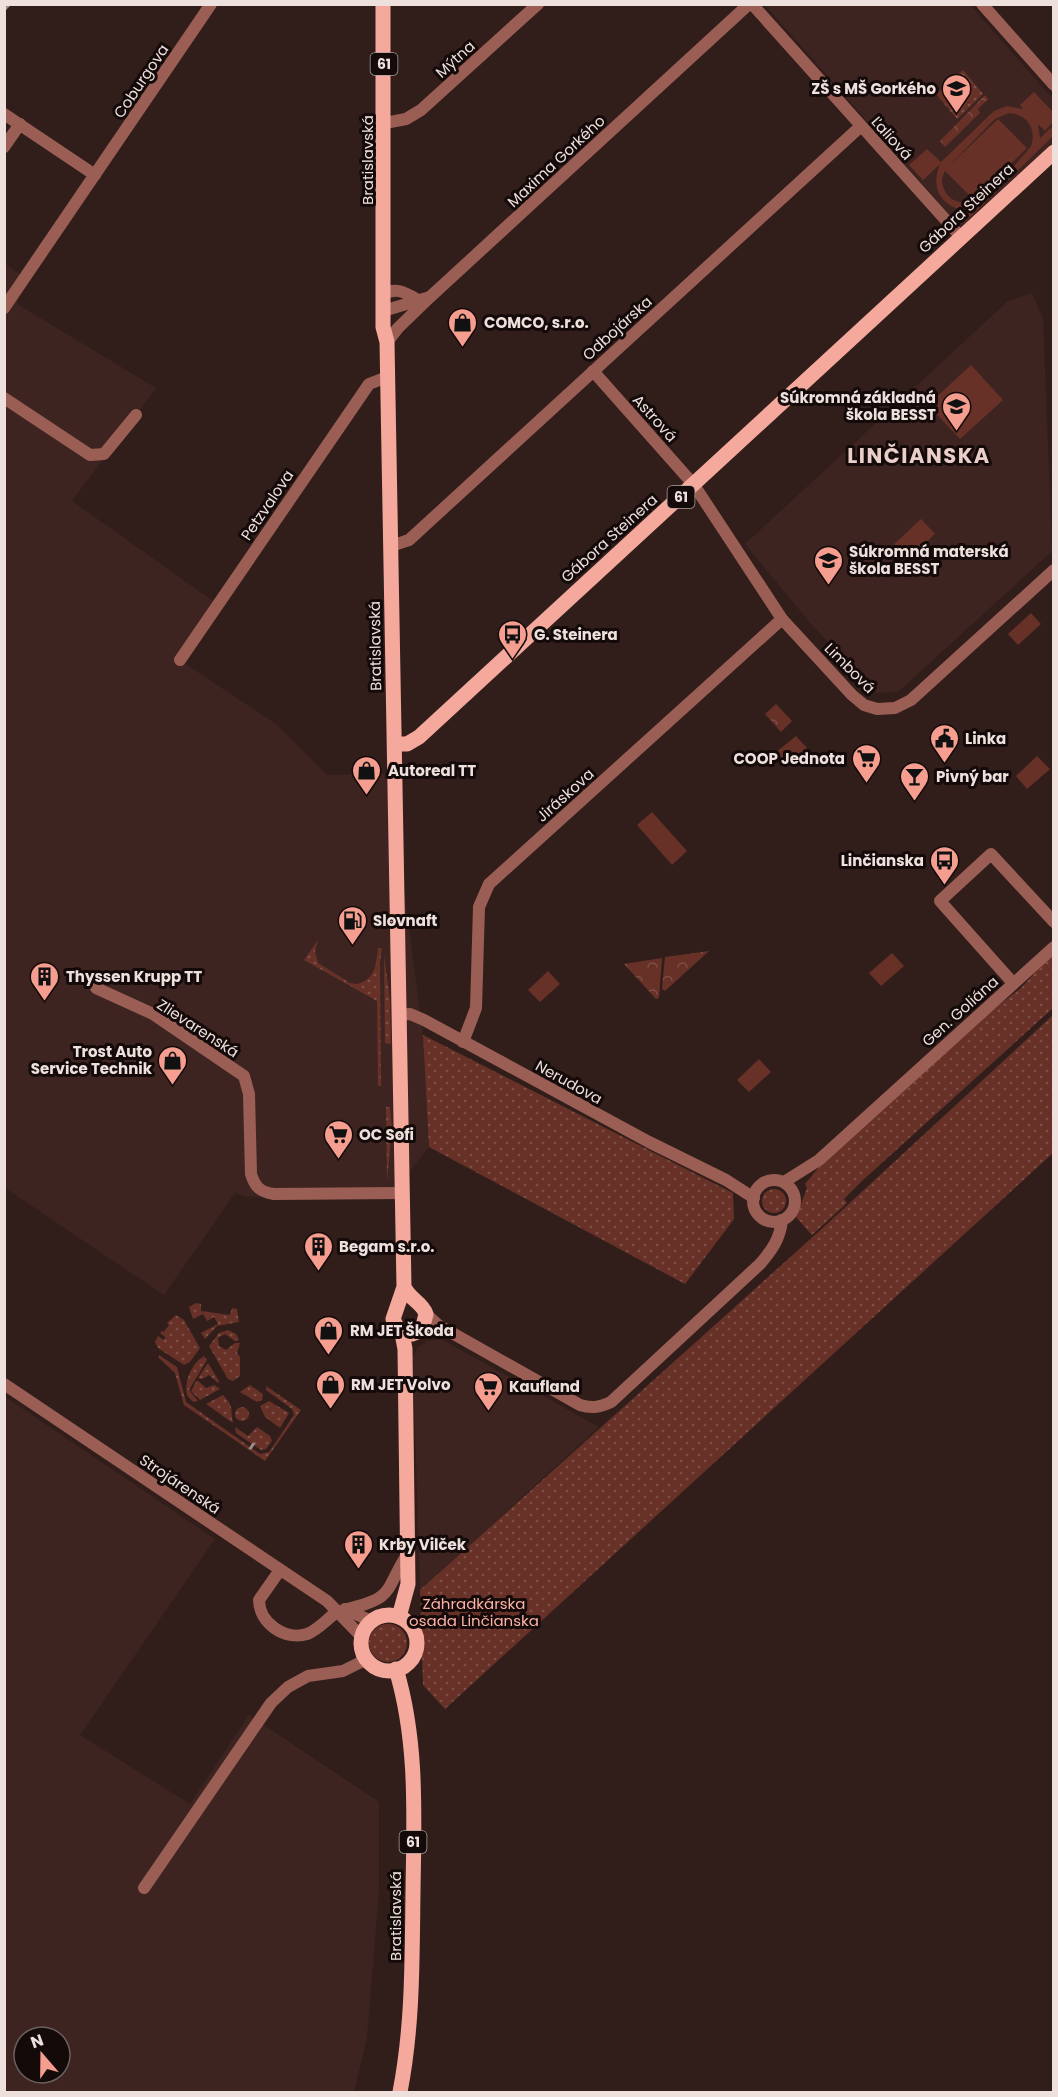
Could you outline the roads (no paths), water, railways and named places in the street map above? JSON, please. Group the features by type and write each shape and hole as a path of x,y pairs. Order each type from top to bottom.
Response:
{"main road":[{"name":"Bratislavská","path":"382,4 385,123 383,307 387,342 401,1193 406,1303 393,1319 425,1327 421,1305 406,1303"},
{"name":"Gábora Steinera","path":"395,744 407,744 419,737 1053,152"},
{"path":"399,1617 408,1584 405,1351 425,1327"},
{"path":"386,1615 399,1617 414,1630 417,1643 410,1661 396,1669 381,1669 367,1659 362,1648 362,1637 371,1621 386,1615"},
{"name":"Bratislavská","path":"396,1669 406,1704 413,1771 414,1984 400,2092"}],"street":[{"name":"Coburgova","path":"4,308 211,4"},
{"name":"Mýtna","path":"385,123 406,119 421,110 538,4"},
{"name":"Ľaliová","path":"750,4 961,237"},
{"name":"Maxima Gorkého","path":"387,342 424,299 750,4"},
{"path":"984,5 1053,86"},
{"path":"4,114 96,175"},
{"path":"4,147 20,124"},
{"name":"Odbojárska","path":"391,546 409,540 861,126"},
{"path":"406,321 394,323 383,307 392,290 424,299"},
{"name":"Astrová","path":"593,370 694,485"},
{"name":"Petzvalova","path":"180,660 369,384 387,377"},
{"path":"4,398 90,455 104,454 136,415"},
{"name":"Limbová","path":"694,485 782,619 860,702 877,710 895,708 911,700 1053,570"},
{"name":"Jiráskova","path":"463,1042 476,1008 479,907 489,884 782,619"},
{"path":"1013,983 940,901 991,854 1053,922"},
{"name":"Gen. Goliána","path":"819,1160 1053,947"},
{"name":"Zlievarenská","path":"96,988 153,1014 244,1076 249,1094 251,1174 254,1184 262,1192 274,1194 401,1193"},
{"name":"Nerudova","path":"398,1015 416,1016 726,1180 754,1198"},
{"path":"784,1182 819,1160"},
{"path":"776,1221 794,1207 794,1194 819,1160"},
{"name":"Nerudova","path":"726,1180 760,1185"},
{"path":"425,1327 580,1406 601,1407 611,1402 760,1264 774,1248 780,1235 776,1221 755,1210 754,1198 760,1185 772,1180 784,1182 794,1194"},
{"path":"405,1351 415,1339 428,1333 425,1327"},
{"name":"Strojárenská","path":"4,1384 337,1607"},
{"path":"280,1570 259,1600 261,1614 275,1628 294,1635 306,1634 337,1607 372,1602 389,1590 407,1555"},
{"path":"337,1607 371,1621"},
{"path":"337,1607 362,1637"},
{"path":"144,1888 271,1703 288,1687 308,1676 343,1671 367,1659"}],"railway":[{"path":"4,10 10,4"},
{"path":"250,1449 254,1443"}],"place":[{"name":"ZŠ s MŠ Gorkého","path":"957,114"},
{"name":"COMCO, s.r.o.","path":"463,348"},
{"name":"Súkromná základná škola BESST","path":"957,432"},
{"name":"Súkromná materská škola BESST","path":"828,586"},
{"name":"G. Steinera","path":"513,660"},
{"name":"Linka","path":"944,764"},
{"name":"COOP Jednota","path":"866,784"},
{"name":"Autoreal TT","path":"367,796"},
{"name":"Pivný bar","path":"915,802"},
{"name":"Linčianska","path":"945,886"},
{"name":"Slovnaft","path":"352,946"},
{"name":"Thyssen Krupp TT","path":"45,1002"},
{"name":"Trost Auto Service Technik","path":"173,1086"},
{"name":"OC Sofi","path":"338,1160"},
{"name":"Begam s.r.o.","path":"318,1272"},
{"name":"RM JET Škoda","path":"329,1356"},
{"name":"RM JET Volvo","path":"330,1410"},
{"name":"Kaufland","path":"488,1412"},
{"name":"Krby Vilček","path":"358,1570"}],"district":[{"name":"LINČIANSKA","path":"919,455"}],"park label":[{"name":"Záhradkárska osada Linčianska","path":"474,1612"}]}
